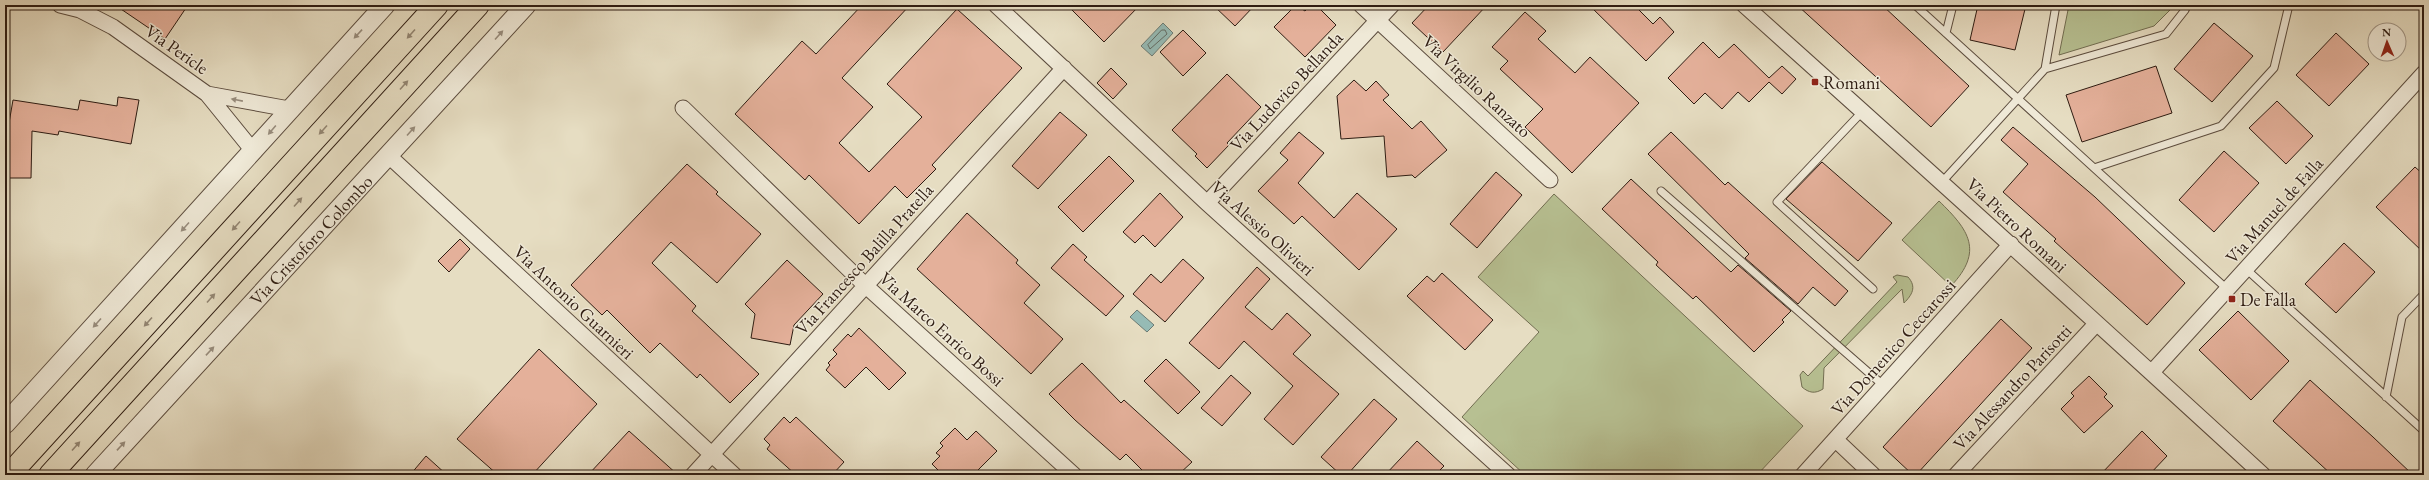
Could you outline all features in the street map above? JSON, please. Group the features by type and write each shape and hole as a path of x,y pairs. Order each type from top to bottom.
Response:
{"main road":[{"path":"9,475 437,5"},
{"name":"Via Cristoforo Colombo","path":"50,475 478,5"}],"street":[{"name":"Via Pericle","path":"60,5 80,10 113,27 207,94 254,152"},
{"path":"5,424 254,152 289,109 385,5"},
{"name":"Via Cristoforo Colombo","path":"95,475 526,5"},
{"name":"Via Alessio Olivieri","path":"996,5 1207,204 1508,475"},
{"name":"Via Virgilio Ranzato","path":"1361,5 1550,180"},
{"name":"Via Ludovico Bellanda","path":"1207,204 1392,5"},
{"name":"Via Pietro Romani","path":"1744,5 2011,244 2096,324 2152,372 2263,475"},
{"name":"Via Francesco Balilla Pratella","path":"693,475 710,454 866,286 1064,68"},
{"name":"Via Manuel de Falla","path":"2152,372 2424,74"},
{"name":"Via Pericle","path":"207,94 289,109"},
{"name":"Via Marco Enrico Bossi","path":"683,108 866,286 1074,475"},
{"name":"Via Antonio Guarnieri","path":"389,156 734,475"},
{"name":"Via Domenico Ceccarossi","path":"1803,475 2011,244"},
{"name":"Via Alessandro Parisotti","path":"1956,475 2096,324"},
{"path":"1836,440 1873,475"}],"lane":[{"path":"1915,5 2227,289"},
{"path":"1946,33 1953,5"},
{"path":"2045,69 2056,5"},
{"path":"1942,182 2045,69 2166,34 2185,10 2186,5"},
{"path":"2094,168 2221,126 2274,68 2289,5"},
{"path":"1863,111 1777,202 1873,289"},
{"path":"1661,191 1884,386"},
{"path":"2246,269 2424,431"},
{"path":"2386,397 2402,318 2424,294"}],"green space":[{"path":"2069,5 2175,5 2154,26 2059,55"},
{"path":"1554,194 1803,426 1757,475 1525,475 1462,417 1539,332 1478,277"},
{"path":"1939,201 1965,231 1969,241 1970,251 1967,262 1951,286 1902,240"},
{"path":"1897,275 1908,277 1911,281 1913,288 1907,300 1904,303 1902,289 1824,368 1823,389 1817,392 1812,392 1807,391 1802,387 1800,375 1803,371 1808,376 1897,282 1893,277"}],"water":[{"path":"1163,23 1173,33 1152,56 1141,46"},
{"path":"1137,310 1154,325 1147,332 1130,317"}],"building":[{"path":"115,5 188,5 165,39"},
{"path":"862,5 910,5 842,78 873,107 839,143 869,172 922,117 887,84 957,9 1022,68 932,165 936,169 907,198 895,186 859,224 809,175 805,180 735,114 802,41 816,54"},
{"path":"1067,5 1140,5 1104,42"},
{"path":"1213,5 1255,5 1235,26"},
{"path":"1296,5 1305,11 1311,5 1316,5 1336,25 1305,57 1274,27"},
{"path":"1429,5 1487,5 1443,52 1412,23"},
{"path":"1589,5 1634,5 1653,24 1660,17 1674,32 1646,61"},
{"path":"1797,5 1882,5 1969,86 1931,127"},
{"path":"1978,5 2026,5 2015,50 1970,40"},
{"path":"1525,12 1546,31 1538,39 1575,73 1590,57 1639,103 1572,173 1525,127 1543,109 1500,69 1508,61 1492,47"},
{"path":"2214,23 2253,56 2212,102 2174,69"},
{"path":"1183,30 1206,53 1183,76 1160,52"},
{"path":"2336,33 2369,64 2329,106 2296,75"},
{"path":"1703,42 1719,58 1734,44 1769,78 1782,66 1796,79 1782,94 1769,82 1749,102 1738,92 1722,109 1705,93 1694,104 1668,78"},
{"path":"2156,66 2172,113 2082,142 2066,95"},
{"path":"1111,68 1127,84 1113,99 1097,83"},
{"path":"1227,74 1261,107 1227,143 1229,145 1207,168 1195,156 1197,154 1172,130"},
{"path":"1354,80 1366,91 1376,81 1389,95 1383,100 1412,129 1421,121 1447,150 1415,178 1412,175 1387,177 1384,136 1341,139 1337,96"},
{"path":"118,97 139,100 131,144 59,131 58,135 32,131 31,178 5,178 5,146 13,100 78,110 80,100 117,106"},
{"path":"2277,101 2313,136 2286,164 2249,128"},
{"path":"1060,112 1087,135 1038,189 1012,166"},
{"path":"2013,127 2095,197 2185,283 2147,325 2054,241 2056,239 2003,192 2028,164 2001,140"},
{"path":"1299,132 1324,153 1298,183 1334,218 1357,193 1397,229 1359,270 1302,216 1294,224 1258,191 1288,160 1280,153"},
{"path":"1671,132 1725,185 1728,182 1848,291 1835,306 1813,287 1798,304 1745,258 1749,254 1648,154"},
{"path":"2224,151 2259,183 2214,232 2179,200"},
{"path":"1109,156 1134,181 1083,232 1058,207"},
{"path":"1822,162 1892,223 1858,261 1786,199"},
{"path":"687,164 718,192 716,194 761,234 717,283 671,242 652,263 696,306 692,311 759,374 730,403 700,374 697,378 660,343 650,353 607,310 602,315 571,285"},
{"path":"2415,167 2424,175 2424,253 2376,207"},
{"path":"1496,172 1522,195 1477,248 1450,224"},
{"path":"1631,179 1731,272 1738,265 1791,311 1782,320 1784,322 1754,352 1696,296 1693,299 1656,265 1658,262 1602,209"},
{"path":"1160,193 1183,217 1155,247 1143,235 1135,243 1123,232"},
{"path":"967,213 1018,260 1016,263 1040,285 1024,303 1063,339 1031,374 917,269"},
{"path":"460,239 470,249 449,272 438,261"},
{"path":"2344,243 2375,272 2336,313 2305,284"},
{"path":"1073,244 1087,257 1084,260 1124,296 1106,316 1051,268"},
{"path":"1183,259 1204,278 1165,322 1133,294 1151,274 1161,283"},
{"path":"787,260 823,294 794,325 790,345 751,338 755,314 745,304"},
{"path":"1257,267 1270,279 1245,307 1272,330 1287,313 1311,335 1293,354 1339,394 1293,445 1264,419 1293,386 1244,341 1219,369 1189,343"},
{"path":"1442,273 1493,320 1465,350 1407,296 1427,276 1434,282"},
{"path":"2238,311 2289,361 2251,400 2199,350"},
{"path":"2001,319 2032,348 1916,475 1913,475 1883,447"},
{"path":"859,328 906,373 889,390 866,367 845,388 826,370 830,365 828,363 837,354 833,350 848,334 851,337"},
{"path":"539,349 597,404 532,475 498,475 457,439"},
{"path":"1166,359 1200,392 1178,414 1144,381"},
{"path":"1082,363 1121,403 1124,400 1192,462 1178,475 1147,475 1126,454 1120,460 1075,420 1049,394"},
{"path":"1231,375 1251,393 1222,426 1201,408"},
{"path":"2089,376 2107,394 2104,397 2113,406 2084,433 2061,409 2074,396 2071,393"},
{"path":"2310,380 2413,475 2332,475 2273,421"},
{"path":"1374,399 1397,419 1347,475 1341,475 1321,457"},
{"path":"784,417 790,423 796,417 844,462 832,475 796,475 767,449 770,445 764,439"},
{"path":"955,428 967,440 976,431 997,451 973,475 943,475 932,464 940,456 936,453 943,446 940,443"},
{"path":"629,431 678,475 588,475"},
{"path":"2142,431 2167,456 2149,475 2100,475"},
{"path":"1417,441 1444,466 1435,475 1385,475"},
{"path":"426,456 447,475 410,475"}],"place":[{"name":"Romani","path":"1815,82"},
{"name":"De Falla","path":"2232,299"}]}
